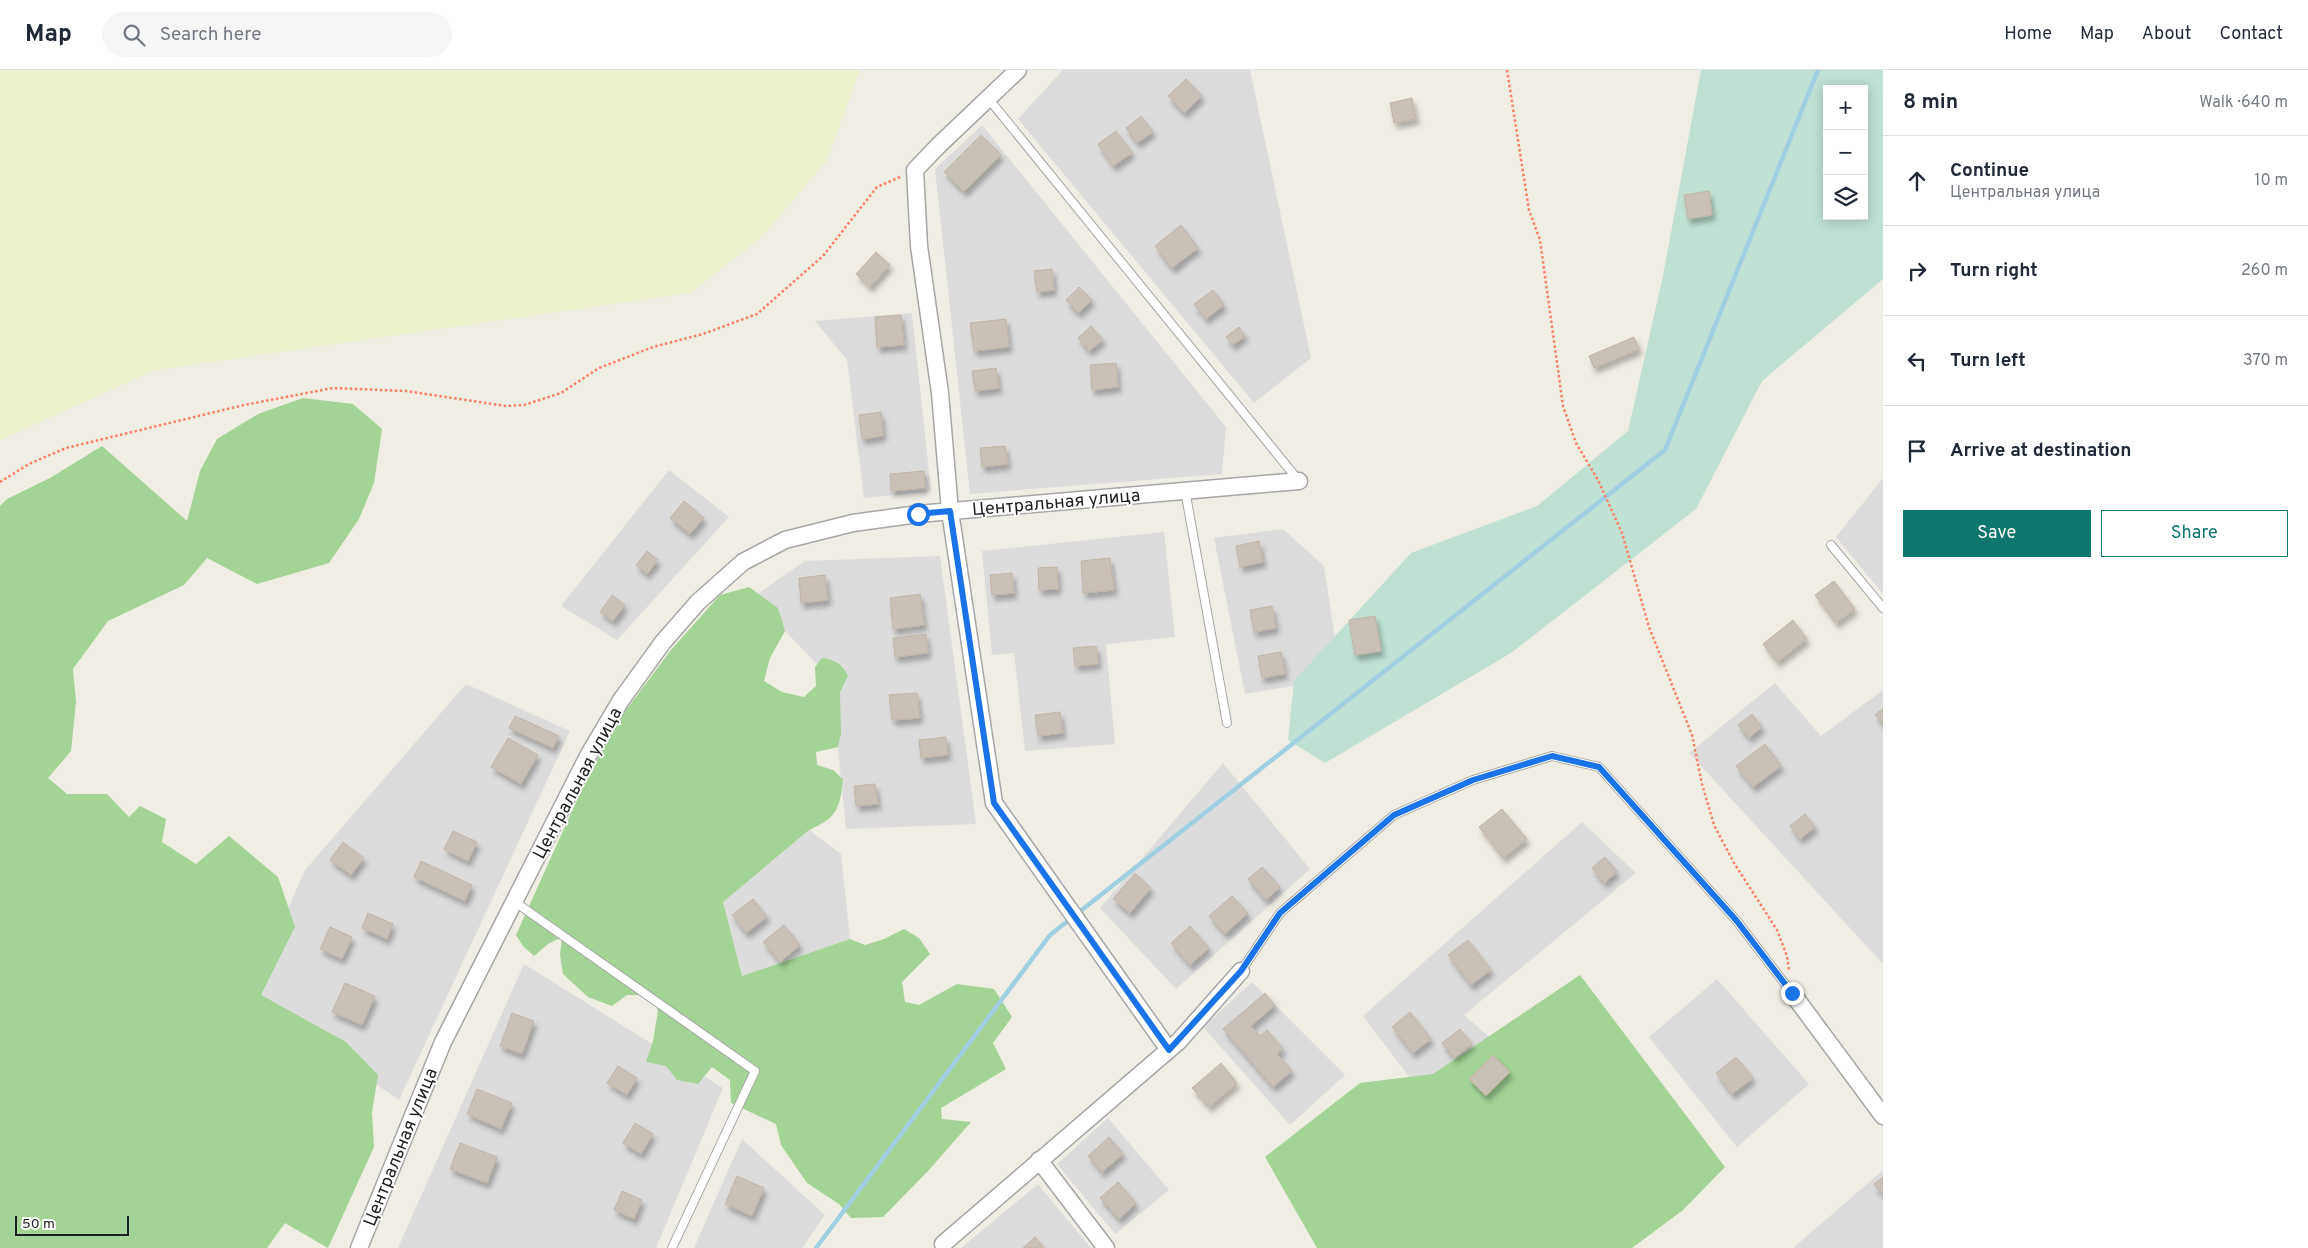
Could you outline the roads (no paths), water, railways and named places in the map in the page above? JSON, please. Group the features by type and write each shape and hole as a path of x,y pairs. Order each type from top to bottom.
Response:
{"street":[{"path":"1018,70 988,97 915,170 919,246 940,393 950,511 994,803 1169,1050"},
{"name":"Центральная улица","path":"359,1248 443,1042 589,754 620,700 663,642 698,602 743,562 785,540 853,523 950,511 1299,481"},
{"path":"943,1244 1169,1050 1241,971"},
{"path":"1792,993 1883,1116"},
{"path":"1039,1160 1106,1248"}],"lane":[{"path":"988,97 1299,481"},
{"path":"1185,490 1226,723"},
{"path":"1831,545 1883,608"},
{"path":"1241,971 1280,913 1394,815 1473,780 1552,756 1599,767 1736,920 1792,993"},
{"path":"515,902 755,1070 672,1248"}],"waterway":[{"path":"816,1248 1050,935 1665,450 1818,70"}]}
